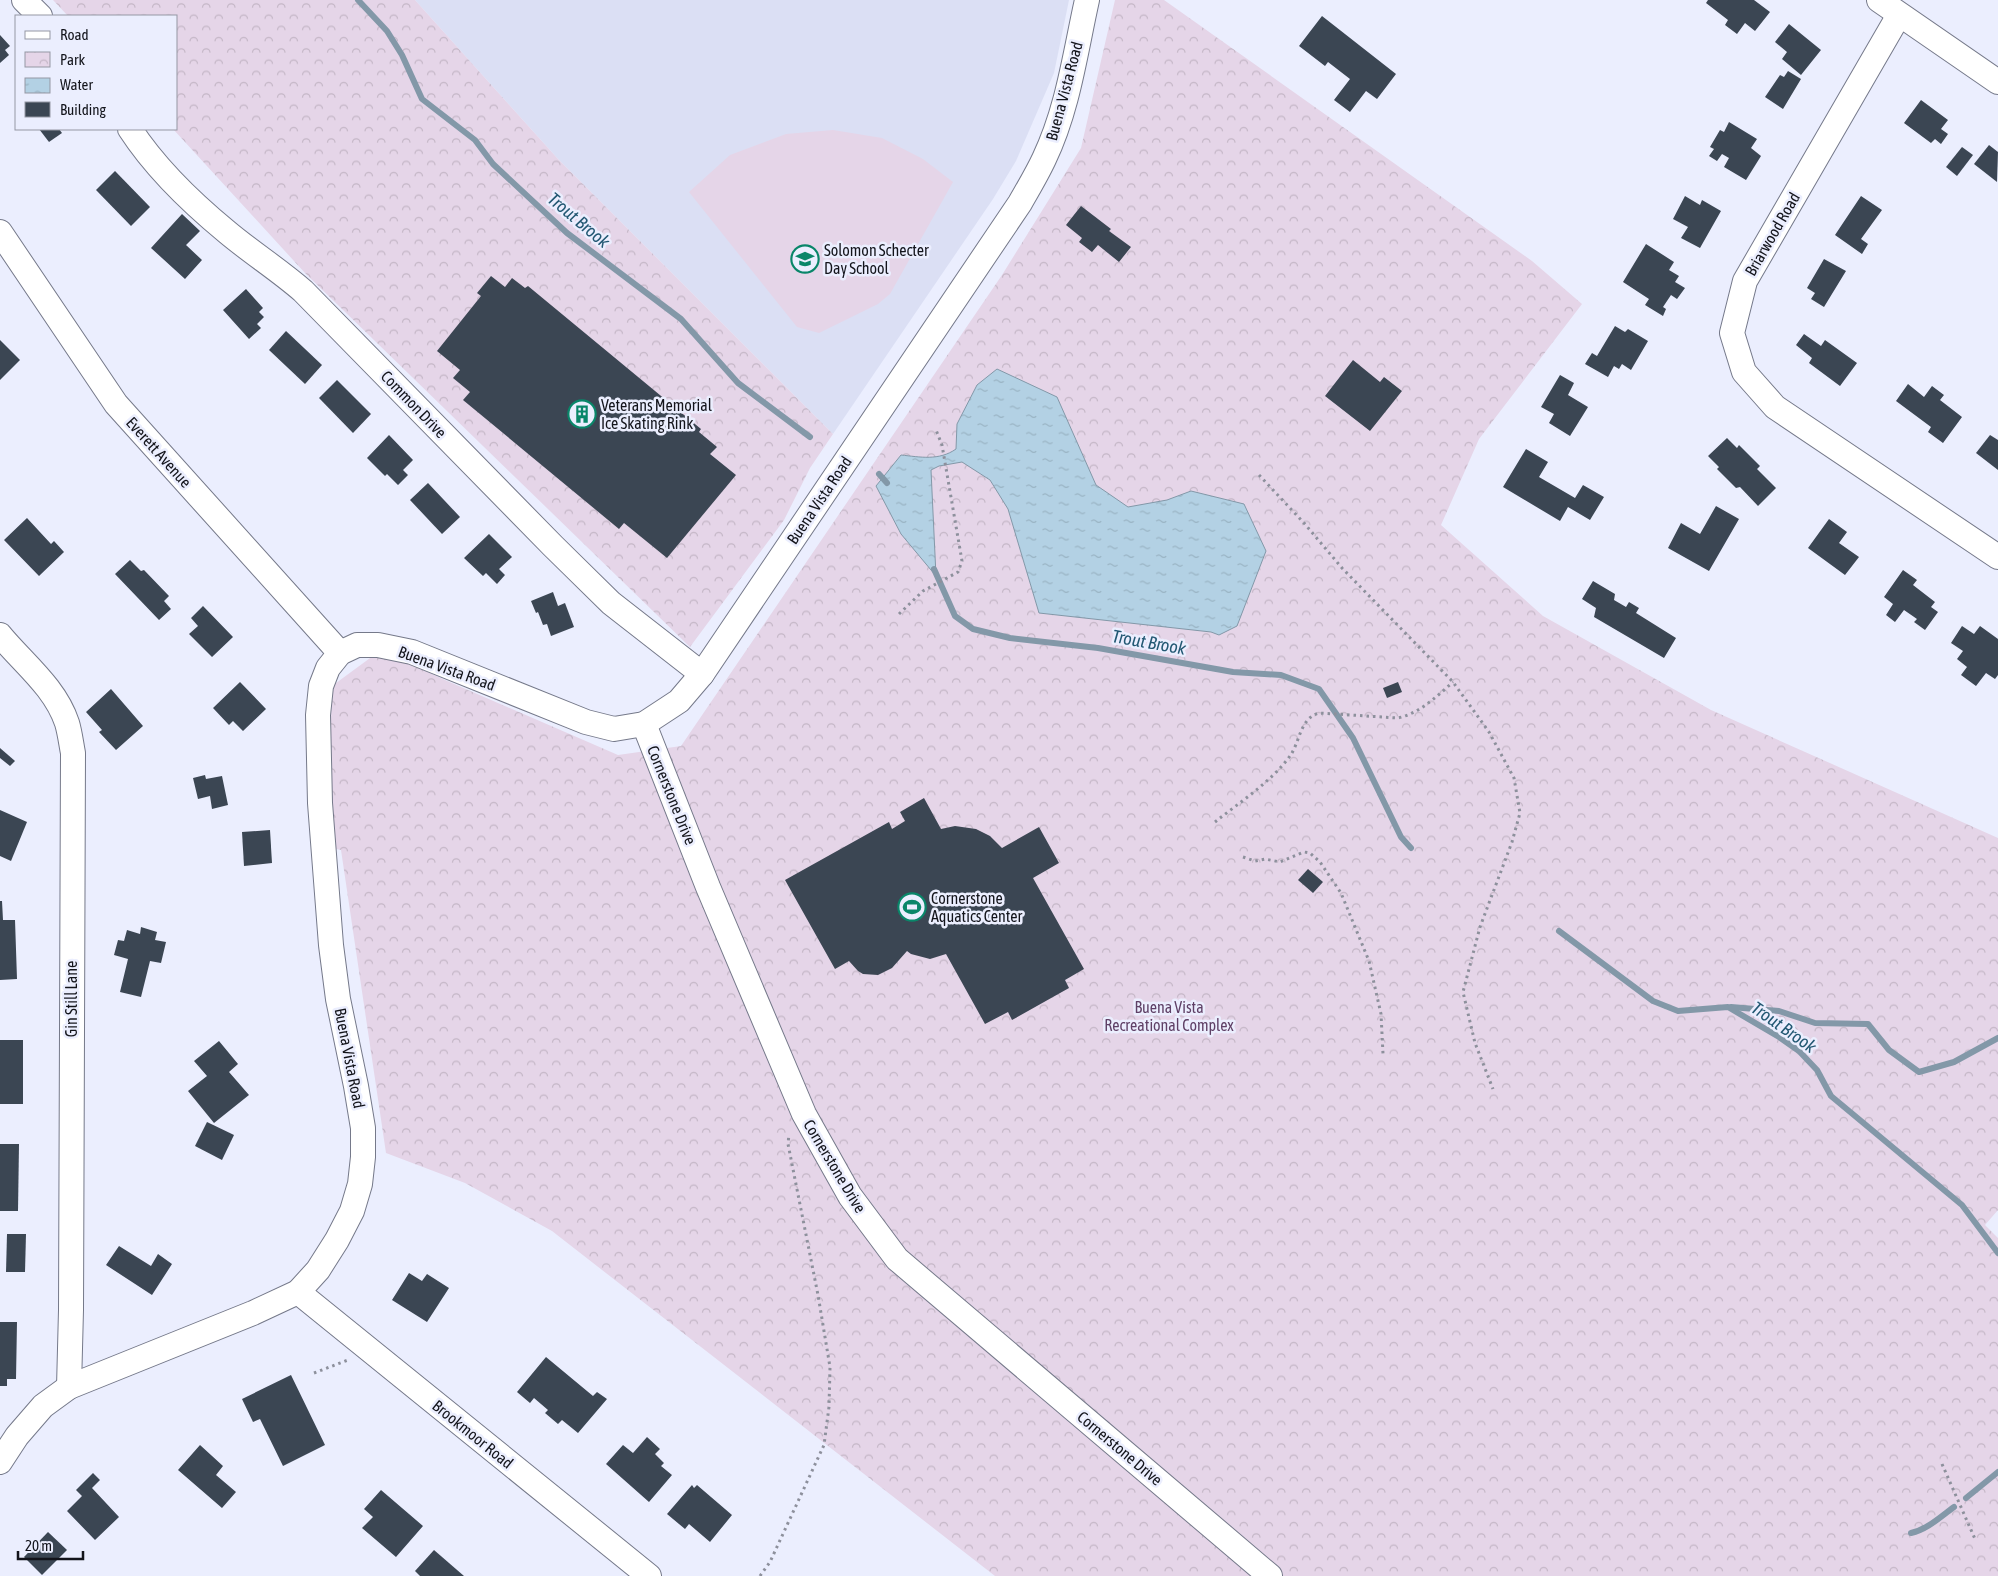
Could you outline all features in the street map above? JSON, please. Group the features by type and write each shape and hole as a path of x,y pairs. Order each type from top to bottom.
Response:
{"street":[{"path":"24,0 39,15"},
{"name":"Buena Vista Road","path":"0,1462 17,1436 43,1406 69,1387 253,1313 298,1292 318,1270 352,1211 360,1184 363,1157 363,1128 338,999 331,944 320,803 318,715 321,686 328,668 340,653 357,645 378,645 412,652 586,722 614,729 644,724 679,701 702,674 1020,203 1044,159 1062,111 1071,79 1087,0"},
{"path":"1879,0 1998,82"},
{"name":"Briarwood Road","path":"1899,15 1744,281 1732,333 1744,372 1775,406 1998,557"},
{"name":"Common Drive","path":"131,130 159,166 196,204 227,232 303,291 611,603 702,674"},
{"name":"Everett Avenue","path":"0,232 116,404 340,653"},
{"name":"Gin Still Lane","path":"0,635 46,685 59,704 67,724 73,753 72,1310 69,1387"},
{"name":"Cornerstone Drive","path":"644,724 708,886 804,1114 850,1196 897,1259 1270,1576"},
{"name":"Brookmoor Road","path":"298,1292 649,1576"}],"path":[{"path":"899,614 924,591 958,572 962,561 942,445 936,430"},
{"path":"1259,476 1304,523 1342,568 1453,682 1489,732 1514,778 1520,813 1512,842 1480,927 1463,992 1475,1043 1493,1089"},
{"path":"1215,822 1280,768 1292,754 1304,725 1313,715 1319,713 1388,719 1410,715 1453,682"},
{"path":"1243,857 1255,861 1265,859 1280,862 1304,852 1310,853 1320,862 1341,893 1369,961 1381,1014 1383,1054"},
{"path":"760,1576 770,1562 824,1445 829,1407 830,1367 818,1295 788,1144 790,1130"},
{"path":"314,1373 328,1367 329,1369 350,1358"},
{"path":"1942,1464 1975,1539"}],"shaded area":[{"name":"Solomon Schecter Day School","path":"415,0 1069,0 1054,73 1016,161 993,199 833,434 558,159"}],"green space":[{"path":"53,0 415,0 558,159 833,434 810,468 784,520 690,647 305,273 174,130 178,130 178,15 67,15"},
{"name":"Buena Vista Recreational Complex","path":"1115,0 1164,0 1532,261 1582,304 1479,439 1441,525 1543,616 1711,710 1998,838 1998,1210 1985,1225 1998,1238 1998,1576 995,1576 552,1231 465,1183 386,1153 341,850 327,847 332,686 381,650 445,680 618,755 681,746 1002,275 1081,148"},
{"path":"833,130 882,138 923,159 953,182 890,294 878,304 819,333 797,327 689,192 730,155 786,134"}],"water":[{"path":"997,369 1057,397 1096,485 1128,507 1167,500 1191,491 1244,504 1266,551 1237,626 1219,635 1211,632 1039,613 1008,509 990,480 962,462 939,466 931,470 936,576 901,534 876,486 901,455 936,457 956,449 957,424 977,385"}],"building":[{"path":"1708,0 1754,0 1770,12 1755,31 1745,23 1737,34 1725,25 1728,20 1706,3"},
{"path":"1322,16 1396,74 1377,99 1366,91 1350,112 1334,100 1350,79 1328,62 1325,66 1299,46"},
{"path":"1789,24 1821,50 1801,75 1782,59 1787,52 1775,42"},
{"path":"0,35 10,46 5,50 9,55 0,63"},
{"path":"1788,71 1801,79 1783,109 1765,97 1780,75 1784,77"},
{"path":"1921,100 1948,120 1941,129 1948,134 1941,144 1935,139 1931,143 1904,123"},
{"path":"1729,122 1757,139 1751,148 1761,156 1746,180 1724,167 1729,158 1722,154 1717,161 1709,156 1714,149 1710,147 1720,130 1724,132"},
{"path":"40,130 60,130 62,133 49,142"},
{"path":"1989,145 1998,152 1997,182 1974,164"},
{"path":"1962,147 1973,155 1957,176 1946,167"},
{"path":"115,171 150,207 131,226 96,190"},
{"path":"1685,196 1700,205 1702,200 1721,211 1700,248 1681,238 1688,227 1673,219"},
{"path":"1861,196 1882,210 1861,239 1868,244 1862,254 1835,235"},
{"path":"1081,206 1111,229 1109,231 1131,247 1119,262 1098,245 1092,252 1079,242 1082,238 1066,225"},
{"path":"182,214 200,231 186,245 202,260 185,279 151,248"},
{"path":"1646,244 1674,262 1669,270 1679,276 1675,282 1685,288 1677,299 1671,295 1663,307 1666,309 1663,316 1645,305 1649,299 1623,282"},
{"path":"1824,259 1846,271 1824,307 1811,299 1815,293 1807,288"},
{"name":"Veterans Memorial Ice Skating Rink","path":"491,276 505,287 512,278 525,288 528,286 701,429 699,432 717,447 710,454 736,475 667,558 624,523 619,529 463,400 470,392 453,378 460,370 437,351 481,296 477,293"},
{"path":"246,289 263,308 259,312 264,317 257,324 261,328 249,339 223,310"},
{"path":"1615,326 1625,332 1628,329 1648,341 1631,370 1622,364 1619,369 1614,366 1608,377 1585,364 1592,353 1597,356"},
{"path":"286,331 322,365 305,384 269,350"},
{"path":"1804,334 1821,346 1825,340 1857,363 1840,386 1809,363 1812,358 1796,345"},
{"path":"0,340 20,360 0,380"},
{"path":"1353,360 1380,382 1384,377 1402,391 1370,431 1325,396"},
{"path":"1560,375 1574,383 1568,395 1588,407 1570,436 1549,423 1554,414 1541,407"},
{"path":"337,380 371,414 353,433 319,398"},
{"path":"1908,384 1924,397 1932,386 1944,395 1940,400 1962,417 1943,443 1928,432 1931,427 1896,401"},
{"path":"389,435 413,460 403,470 408,475 398,485 387,474 385,476 367,458"},
{"path":"1990,435 1998,440 1998,470 1976,453"},
{"path":"1727,438 1737,448 1739,445 1760,466 1757,469 1776,488 1758,506 1740,487 1736,488 1717,469 1719,467 1708,456"},
{"path":"1526,449 1548,462 1539,477 1575,498 1583,485 1604,497 1590,520 1568,507 1560,521 1503,487"},
{"path":"428,483 460,517 442,534 410,500"},
{"path":"1716,506 1739,519 1709,571 1668,548 1681,523 1700,534"},
{"path":"27,518 51,544 54,541 64,552 39,576 4,540"},
{"path":"1829,519 1847,532 1839,543 1859,557 1845,575 1808,548"},
{"path":"489,534 512,557 499,569 505,575 497,584 486,573 483,576 464,558"},
{"path":"130,560 141,571 144,570 169,596 164,601 171,609 159,620 115,574"},
{"path":"1903,570 1917,580 1913,585 1935,602 1931,607 1938,612 1925,630 1914,622 1917,619 1904,610 1895,622 1886,615 1893,604 1884,597"},
{"path":"1593,581 1615,594 1614,600 1626,607 1629,602 1639,608 1636,613 1676,638 1664,658 1594,617 1596,608 1582,599"},
{"path":"553,592 558,606 565,603 574,627 551,636 547,624 543,625 531,601"},
{"path":"203,606 233,637 212,657 189,634 198,626 191,618"},
{"path":"1962,626 1974,634 1980,626 1998,639 1998,675 1995,679 1986,673 1976,686 1961,675 1967,667 1957,659 1963,651 1951,643"},
{"path":"240,682 266,709 243,731 233,721 229,725 213,708"},
{"path":"1398,682 1402,692 1387,698 1383,688"},
{"path":"111,689 143,726 116,750 99,732 102,730 86,712"},
{"path":"0,748 15,761 10,766 0,758"},
{"path":"205,775 206,779 222,776 228,805 212,809 210,796 198,799 193,778"},
{"path":"924,798 941,829 955,826 976,829 990,836 1002,848 1039,827 1059,863 1033,878 1084,969 1065,980 1069,988 1012,1020 1008,1012 985,1024 946,954 930,959 911,954 907,951 892,968 878,975 863,974 849,961 835,969 785,880 889,822 892,829 905,821 900,812"},
{"path":"0,810 27,822 11,861 0,856"},
{"path":"270,830 272,863 244,866 242,832"},
{"path":"1308,869 1323,882 1313,893 1298,880"},
{"path":"0,901 2,901 3,920 15,920 17,979 0,980"},
{"path":"141,927 157,932 155,940 166,942 161,963 150,961 141,997 120,992 128,959 114,955 118,940 124,941 127,930 140,934"},
{"path":"0,1040 23,1040 23,1104 0,1104"},
{"path":"219,1041 238,1064 229,1072 249,1095 214,1123 188,1091 207,1076 194,1061"},
{"path":"207,1122 234,1135 222,1160 195,1146"},
{"path":"0,1144 19,1144 18,1211 0,1211"},
{"path":"7,1234 26,1234 25,1272 6,1272"},
{"path":"119,1246 151,1266 158,1254 172,1264 152,1295 106,1265"},
{"path":"409,1273 422,1281 427,1274 449,1288 427,1322 392,1300"},
{"path":"0,1322 17,1322 16,1379 7,1379 7,1386 0,1386"},
{"path":"546,1357 593,1396 597,1392 607,1399 578,1433 562,1420 558,1424 545,1413 548,1410 534,1398 530,1403 517,1392"},
{"path":"291,1375 325,1445 283,1466 260,1419 253,1422 242,1399"},
{"path":"647,1437 660,1449 655,1454 664,1463 661,1466 672,1475 649,1502 606,1464 623,1445 633,1453"},
{"path":"200,1445 223,1466 216,1475 236,1492 222,1508 178,1470"},
{"path":"93,1473 100,1480 92,1488 119,1517 95,1540 67,1511 82,1496 76,1490"},
{"path":"692,1485 694,1488 697,1485 732,1515 710,1542 689,1524 685,1529 667,1514"},
{"path":"381,1490 423,1526 396,1557 362,1528 373,1517 364,1509"},
{"path":"48,1532 67,1550 42,1575 24,1557"},
{"path":"434,1550 464,1576 420,1576 415,1571"}],"waterway":[{"name":"Trout Brook","path":"358,0 387,31 402,55 422,99 475,140 493,164 567,233 681,319 738,383 810,437"},
{"name":"Trout Brook","path":"879,474 887,483"},
{"name":"Trout Brook","path":"934,569 955,616 973,629 1010,638 1098,648 1233,672 1281,675 1319,689 1353,738 1401,837 1411,848"},
{"name":"Trout Brook","path":"1559,931 1653,1001 1678,1011 1728,1007 1799,1051 1817,1070 1831,1096 1962,1205 1998,1253"},
{"path":"1731,1007 1779,1011 1815,1023 1868,1024 1889,1050 1919,1072 1954,1062 1998,1038"},
{"path":"1966,1498 1998,1472"},
{"path":"1911,1533 1928,1526 1954,1507"}],"place":[{"name":"Solomon Schecter Day School","path":"805,259"},
{"name":"Veterans Memorial Ice Skating Rink","path":"582,414"},
{"name":"Cornerstone Aquatics Center","path":"912,907"}]}
